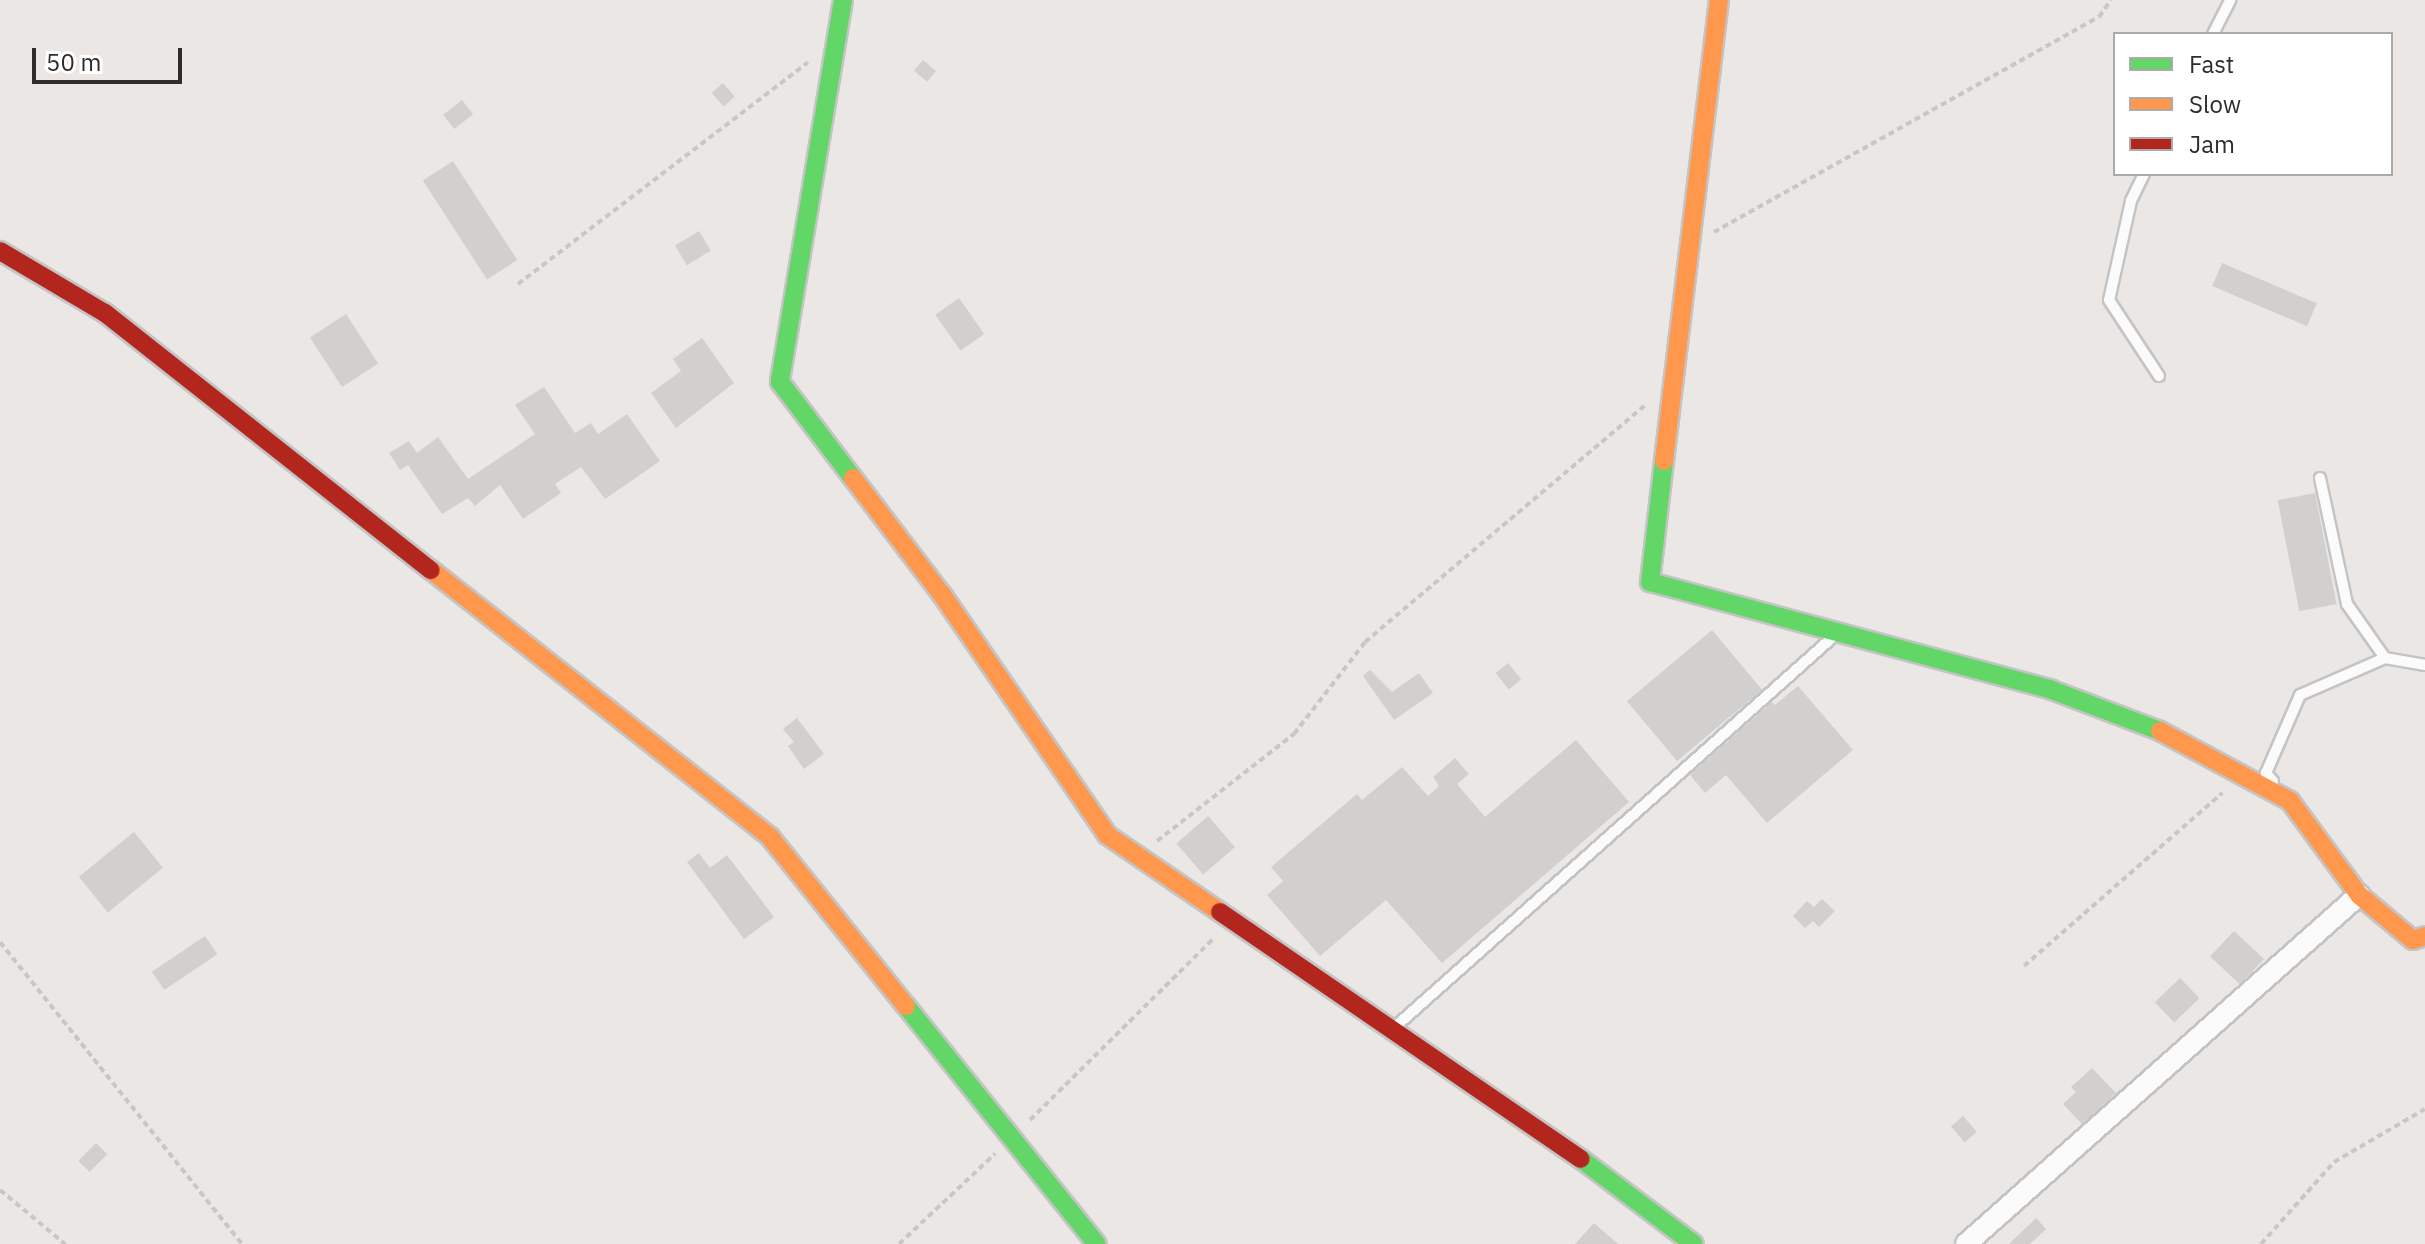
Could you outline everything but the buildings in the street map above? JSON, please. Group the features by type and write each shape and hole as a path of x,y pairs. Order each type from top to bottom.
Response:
{"street":[{"path":"843,0 780,382 943,596 1107,835 1230,923 1393,1028 1694,1244"},
{"path":"1719,0 1670,384 1650,582 2052,690 2146,724 2239,778 2290,801 2359,895 2413,940 2425,936"},
{"path":"0,251 105,313 770,837 1097,1244"},
{"path":"1966,1244 2359,895"}],"lane":[{"path":"2214,32 2230,0"},
{"path":"2143,176 2131,201 2109,300 2159,376"},
{"path":"2320,478 2347,604 2385,658"},
{"path":"1393,1028 1836,634"},
{"path":"2290,801 2266,773 2300,695 2385,658 2425,665"}],"path":[{"path":"1690,242 1762,208 2099,17 2111,0"},
{"path":"518,284 838,39"},
{"path":"1137,856 1294,734 1365,642 1670,384"},
{"path":"2024,966 2239,778"},
{"path":"899,1244 1012,1138 1230,923"},
{"path":"0,942 242,1244"},
{"path":"2261,1244 2334,1162 2425,1109"},
{"path":"0,1190 65,1244"}],"traffic: fast":[{"path":"843,0 780,382 853,478"},
{"path":"1664,461 1650,582 2052,690 2160,731"},
{"path":"906,1006 1097,1244"},
{"path":"1581,1159 1694,1244"}],"traffic: slow":[{"path":"1664,461 1719,0"},
{"path":"853,478 943,596 1107,835 1220,912"},
{"path":"431,570 770,837 906,1006"},
{"path":"2160,731 2290,801 2359,895 2413,940 2425,936"}],"traffic: jam":[{"path":"0,251 105,313 431,570"},
{"path":"1220,912 1581,1159"}]}
